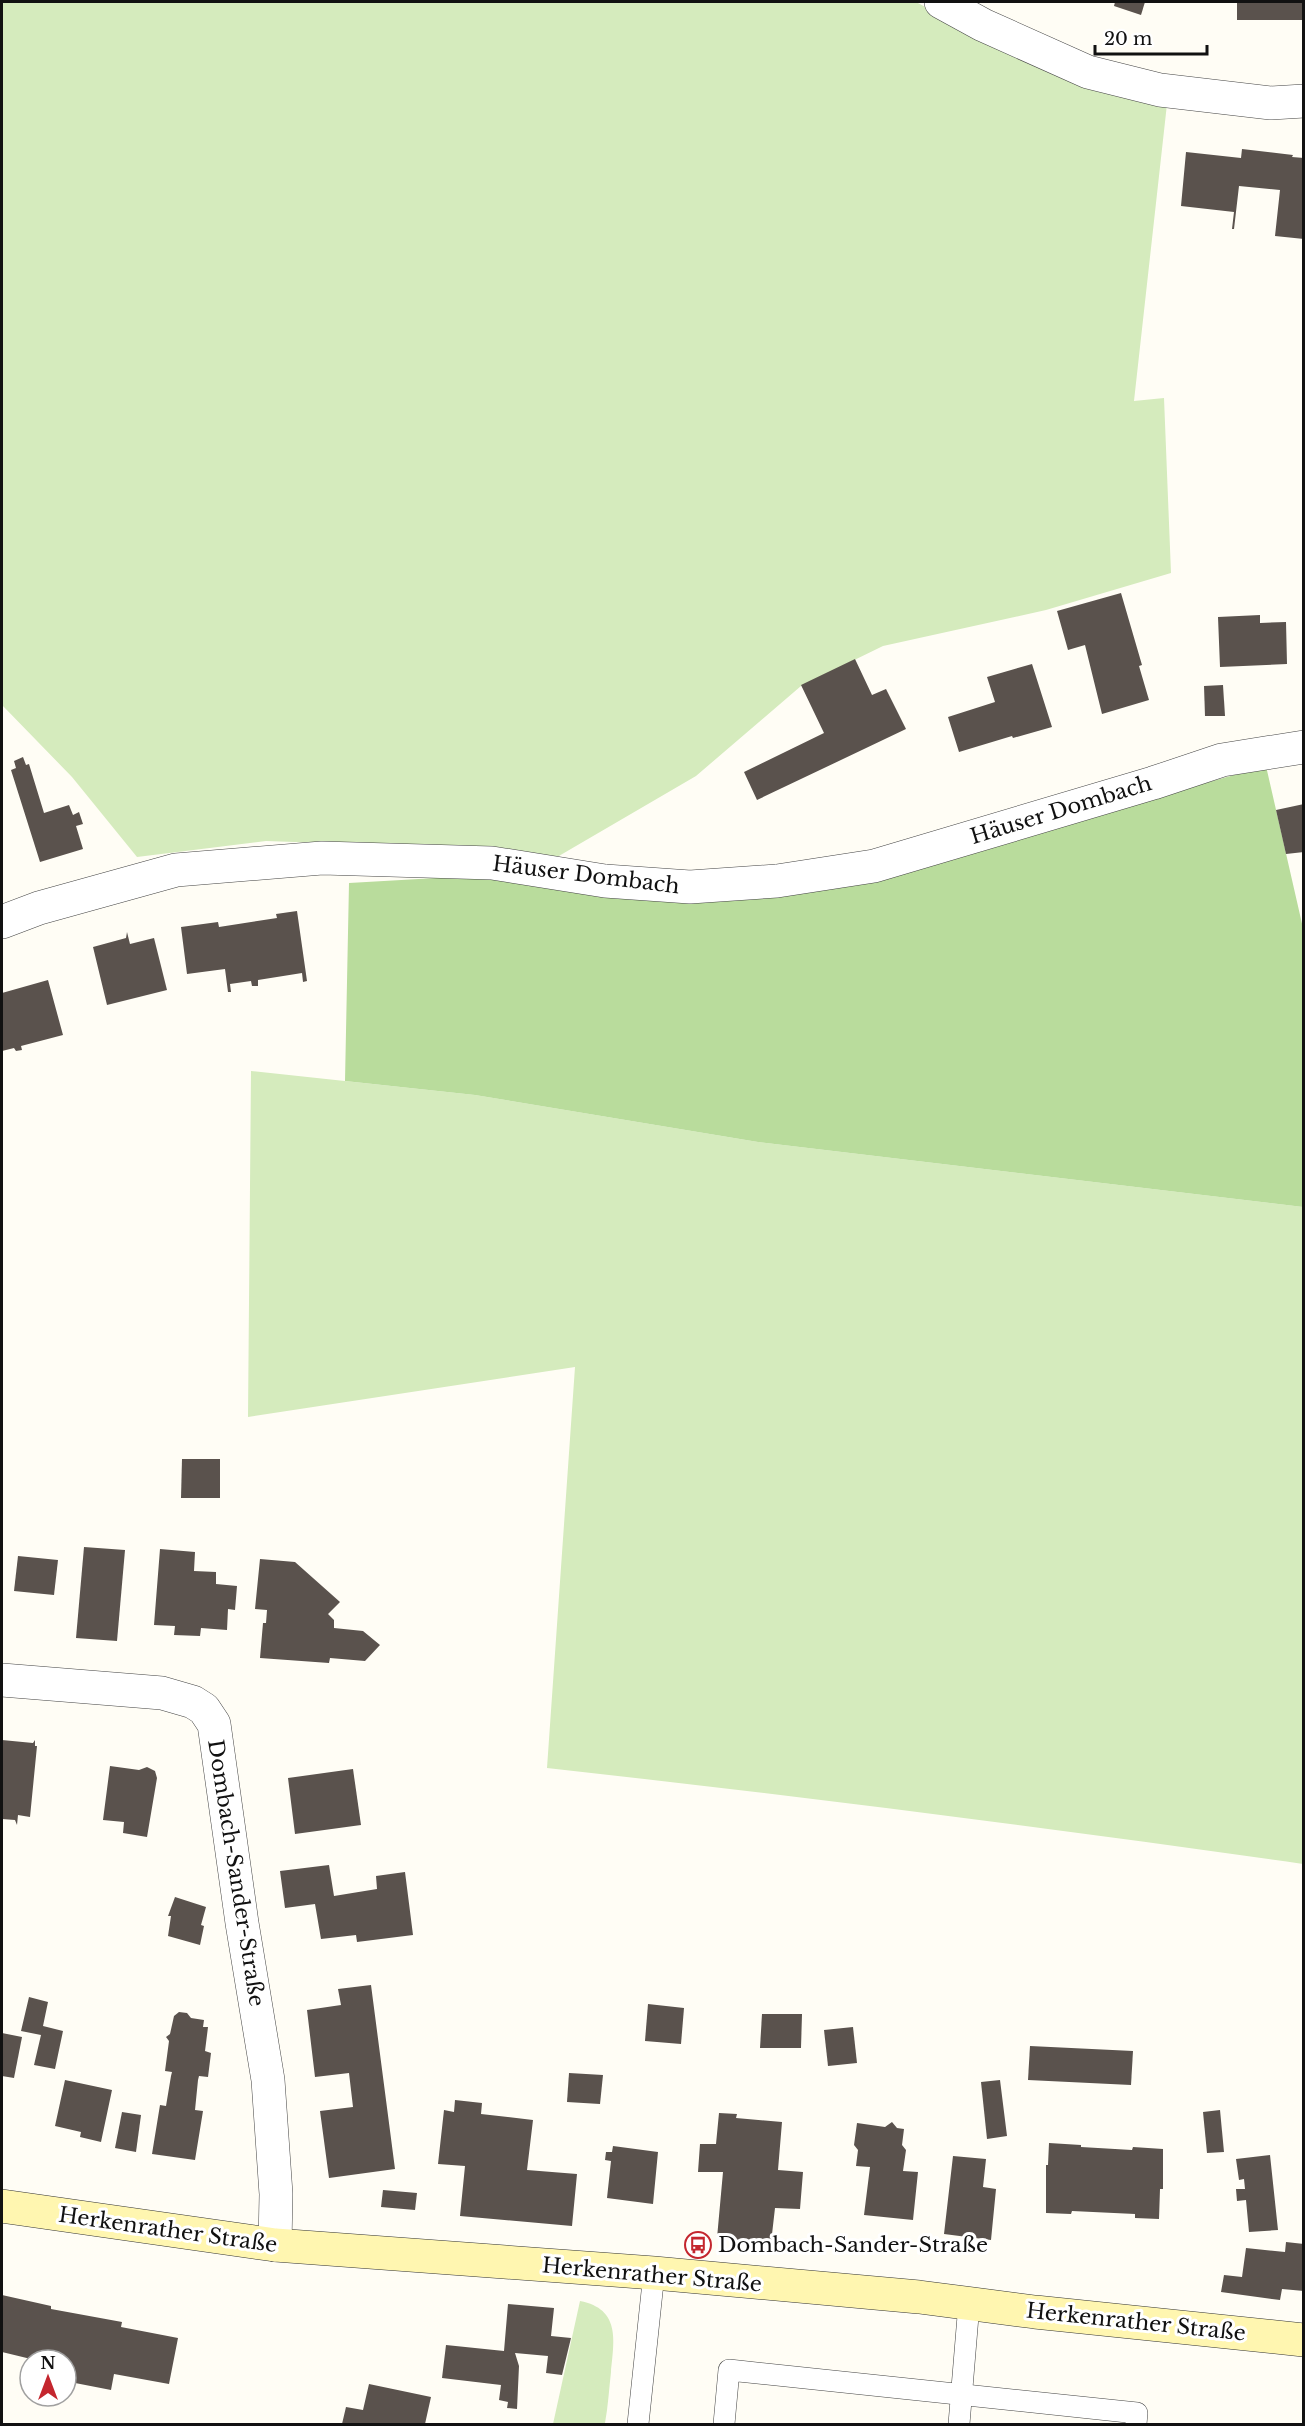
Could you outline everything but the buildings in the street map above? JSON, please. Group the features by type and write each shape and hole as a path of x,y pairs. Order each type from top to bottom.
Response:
{"main road":[{"name":"Herkenrather Straße","path":"2,2206 275,2245 919,2297 1304,2340"}],"street":[{"path":"941,2 983,25 1088,72 1160,90 1271,103 1304,101"},
{"name":"Häuser Dombach","path":"2,922 39,908 176,870 322,858 492,863 604,881 690,887 777,881 874,866 1153,783 1222,760 1304,747"},
{"name":"Dombach-Sander-Straße","path":"2,1680 162,1693 193,1702 204,1709 214,1724 242,1923 268,2080 276,2194 275,2245"}],"lane":[{"path":"638,2424 654,2274"},
{"path":"959,2424 969,2304"},
{"path":"723,2424 729,2370 1137,2414 1136,2424"}],"green space":[{"path":"2,2 916,2 980,36 1167,104 1134,401 1164,398 1171,573 1046,610 883,646 801,686 696,776 552,860 494,849 266,841 137,857 72,777 2,705"},
{"path":"1266,766 1303,928 1303,1207 758,1142 475,1095 345,1081 349,883 471,876 867,878"},
{"path":"251,1071 475,1095 758,1142 1303,1207 1303,1864 926,1813 547,1768 575,1367 248,1417"},
{"path":"580,2301 603,2311 612,2328 613,2349 605,2423 553,2424"}],"place":[{"name":"Dombach-Sander-Straße","path":"698,2245"}]}
